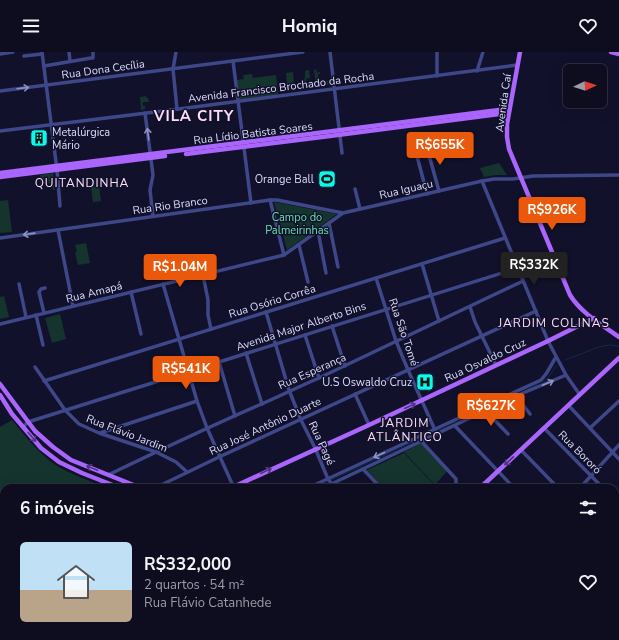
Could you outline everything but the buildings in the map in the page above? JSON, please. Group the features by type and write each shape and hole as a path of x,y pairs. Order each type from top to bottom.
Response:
{"main road":[{"name":"Avenida Caí","path":"520,52 508,112 506,131 508,144 574,301 619,337"},
{"path":"611,52 619,54"},
{"name":"Rua Lídio Batista Soares","path":"0,177 22,172 485,114 499,110 508,112"},
{"name":"Rua Lídio Batista Soares","path":"0,173 10,174"},
{"name":"Rua Osvaldo Cruz","path":"241,484 316,448 496,366 594,318"},
{"path":"484,484 619,358"},
{"path":"0,384 35,431 53,447 71,460 131,484"},
{"path":"0,395 12,414 41,448 59,462 110,484"}],"street":[{"path":"0,54 13,52"},
{"path":"69,52 70,61"},
{"path":"44,66 93,58 93,52"},
{"path":"176,52 173,68 177,109"},
{"name":"Rua Dona Cecília","path":"0,91 303,52"},
{"path":"330,52 342,153"},
{"path":"437,52 437,76"},
{"path":"477,71 483,52"},
{"path":"24,56 42,53 60,206"},
{"path":"233,61 251,203"},
{"name":"Avenida Francisco Brochado da Rocha","path":"0,131 145,114 517,65"},
{"path":"145,114 153,175 150,190 153,216"},
{"path":"427,194 417,156 417,149 427,147 439,191"},
{"name":"Rua Iguaçu","path":"343,213 494,179 513,179 534,176 619,175"},
{"path":"482,181 548,341 566,375 580,395"},
{"path":"355,189 360,209"},
{"path":"270,200 284,255"},
{"name":"Rua Rio Branco","path":"0,238 270,200 277,200 343,213"},
{"name":"Rua Amapá","path":"0,324 284,255 343,213"},
{"path":"329,223 338,266"},
{"path":"58,230 73,306"},
{"path":"318,231 326,273"},
{"name":"Rua Osório Corrêa","path":"44,381 505,238"},
{"path":"299,245 308,282"},
{"path":"422,264 439,321"},
{"name":"Avenida Major Alberto Bins","path":"28,422 518,268"},
{"path":"203,275 208,300 208,315 211,329"},
{"name":"Rua São Tomé","path":"376,278 396,341 436,432"},
{"name":"Rua Esperança","path":"108,475 207,428 345,366 523,281"},
{"path":"19,284 26,317"},
{"path":"163,284 207,428 231,484"},
{"path":"44,313 39,292 41,289 45,288"},
{"path":"131,292 141,334"},
{"path":"470,307 496,366"},
{"name":"Rua José Antônio Duarte","path":"163,484 536,311"},
{"name":"Rua Pagé","path":"266,312 290,390 301,420 316,448 331,484"},
{"path":"36,315 43,345"},
{"path":"332,326 345,366"},
{"path":"305,334 318,378"},
{"path":"246,353 262,404"},
{"path":"317,484 436,432 541,380 556,357"},
{"path":"219,362 235,416"},
{"name":"Rua Flávio Jardim","path":"35,367 65,410 79,424 99,433 156,452 176,462 187,472"},
{"path":"331,484 421,441 436,432 455,426 516,396 566,375"},
{"path":"355,394 369,425"},
{"path":"516,396 530,414"},
{"path":"99,433 198,401"},
{"path":"590,428 619,401"},
{"path":"569,406 619,459"},
{"path":"486,411 508,434"},
{"path":"24,427 28,422"},
{"path":"455,426 510,484"},
{"name":"Rua Bororó","path":"544,428 599,484"},
{"path":"421,441 456,479 455,484"},
{"path":"584,484 619,445"},
{"path":"521,450 554,484"},
{"path":"363,469 377,484"}],"green space":[{"path":"316,69 317,73 320,72 320,74 318,74 319,82 331,80 331,84 316,87 314,70"},
{"path":"309,70 310,78 306,79 306,87 303,87 302,80 305,79 305,71"},
{"path":"293,72 294,85 287,85 286,73"},
{"path":"252,74 253,78 276,75 278,94 276,96 238,101 237,80 244,79 243,75"},
{"path":"146,96 149,102 143,102 145,109 141,110 140,97"},
{"path":"499,163 507,175 484,177 480,168"},
{"name":"Orange Ball","path":"333,171 336,182 320,186 318,175"},
{"path":"53,173 55,190 53,190 52,183 40,184 40,175"},
{"path":"99,186 101,201 93,202 91,187"},
{"path":"8,200 12,232 0,233 0,201"},
{"name":"Campo do Palmeirinhas","path":"274,202 337,214 287,250"},
{"path":"86,243 90,263 78,265 75,245"},
{"path":"4,296 9,317 0,319 0,297"},
{"path":"60,314 66,339 52,343 45,318"},
{"path":"12,420 38,450 50,461 75,475 97,484 0,484 0,427"},
{"path":"421,443 447,471 436,484 434,484 404,452"},
{"path":"404,453 433,484 379,484 367,470"}],"waterway":[{"path":"565,360 599,347 609,345 619,346"},
{"path":"528,389 547,379 557,365"},
{"path":"323,484 485,409"}],"place":[{"name":"Metalúrgica Mário","path":"39,138"},
{"name":"Orange Ball","path":"327,179"},
{"name":"U.S Oswaldo Cruz","path":"425,382"}],"district":[{"name":"VILA CITY","path":"194,116"},
{"name":"QUITANDINHA","path":"82,183"},
{"name":"JARDIM COLINAS","path":"554,323"},
{"name":"JARDIM ATLÂNTICO","path":"405,430"}]}
